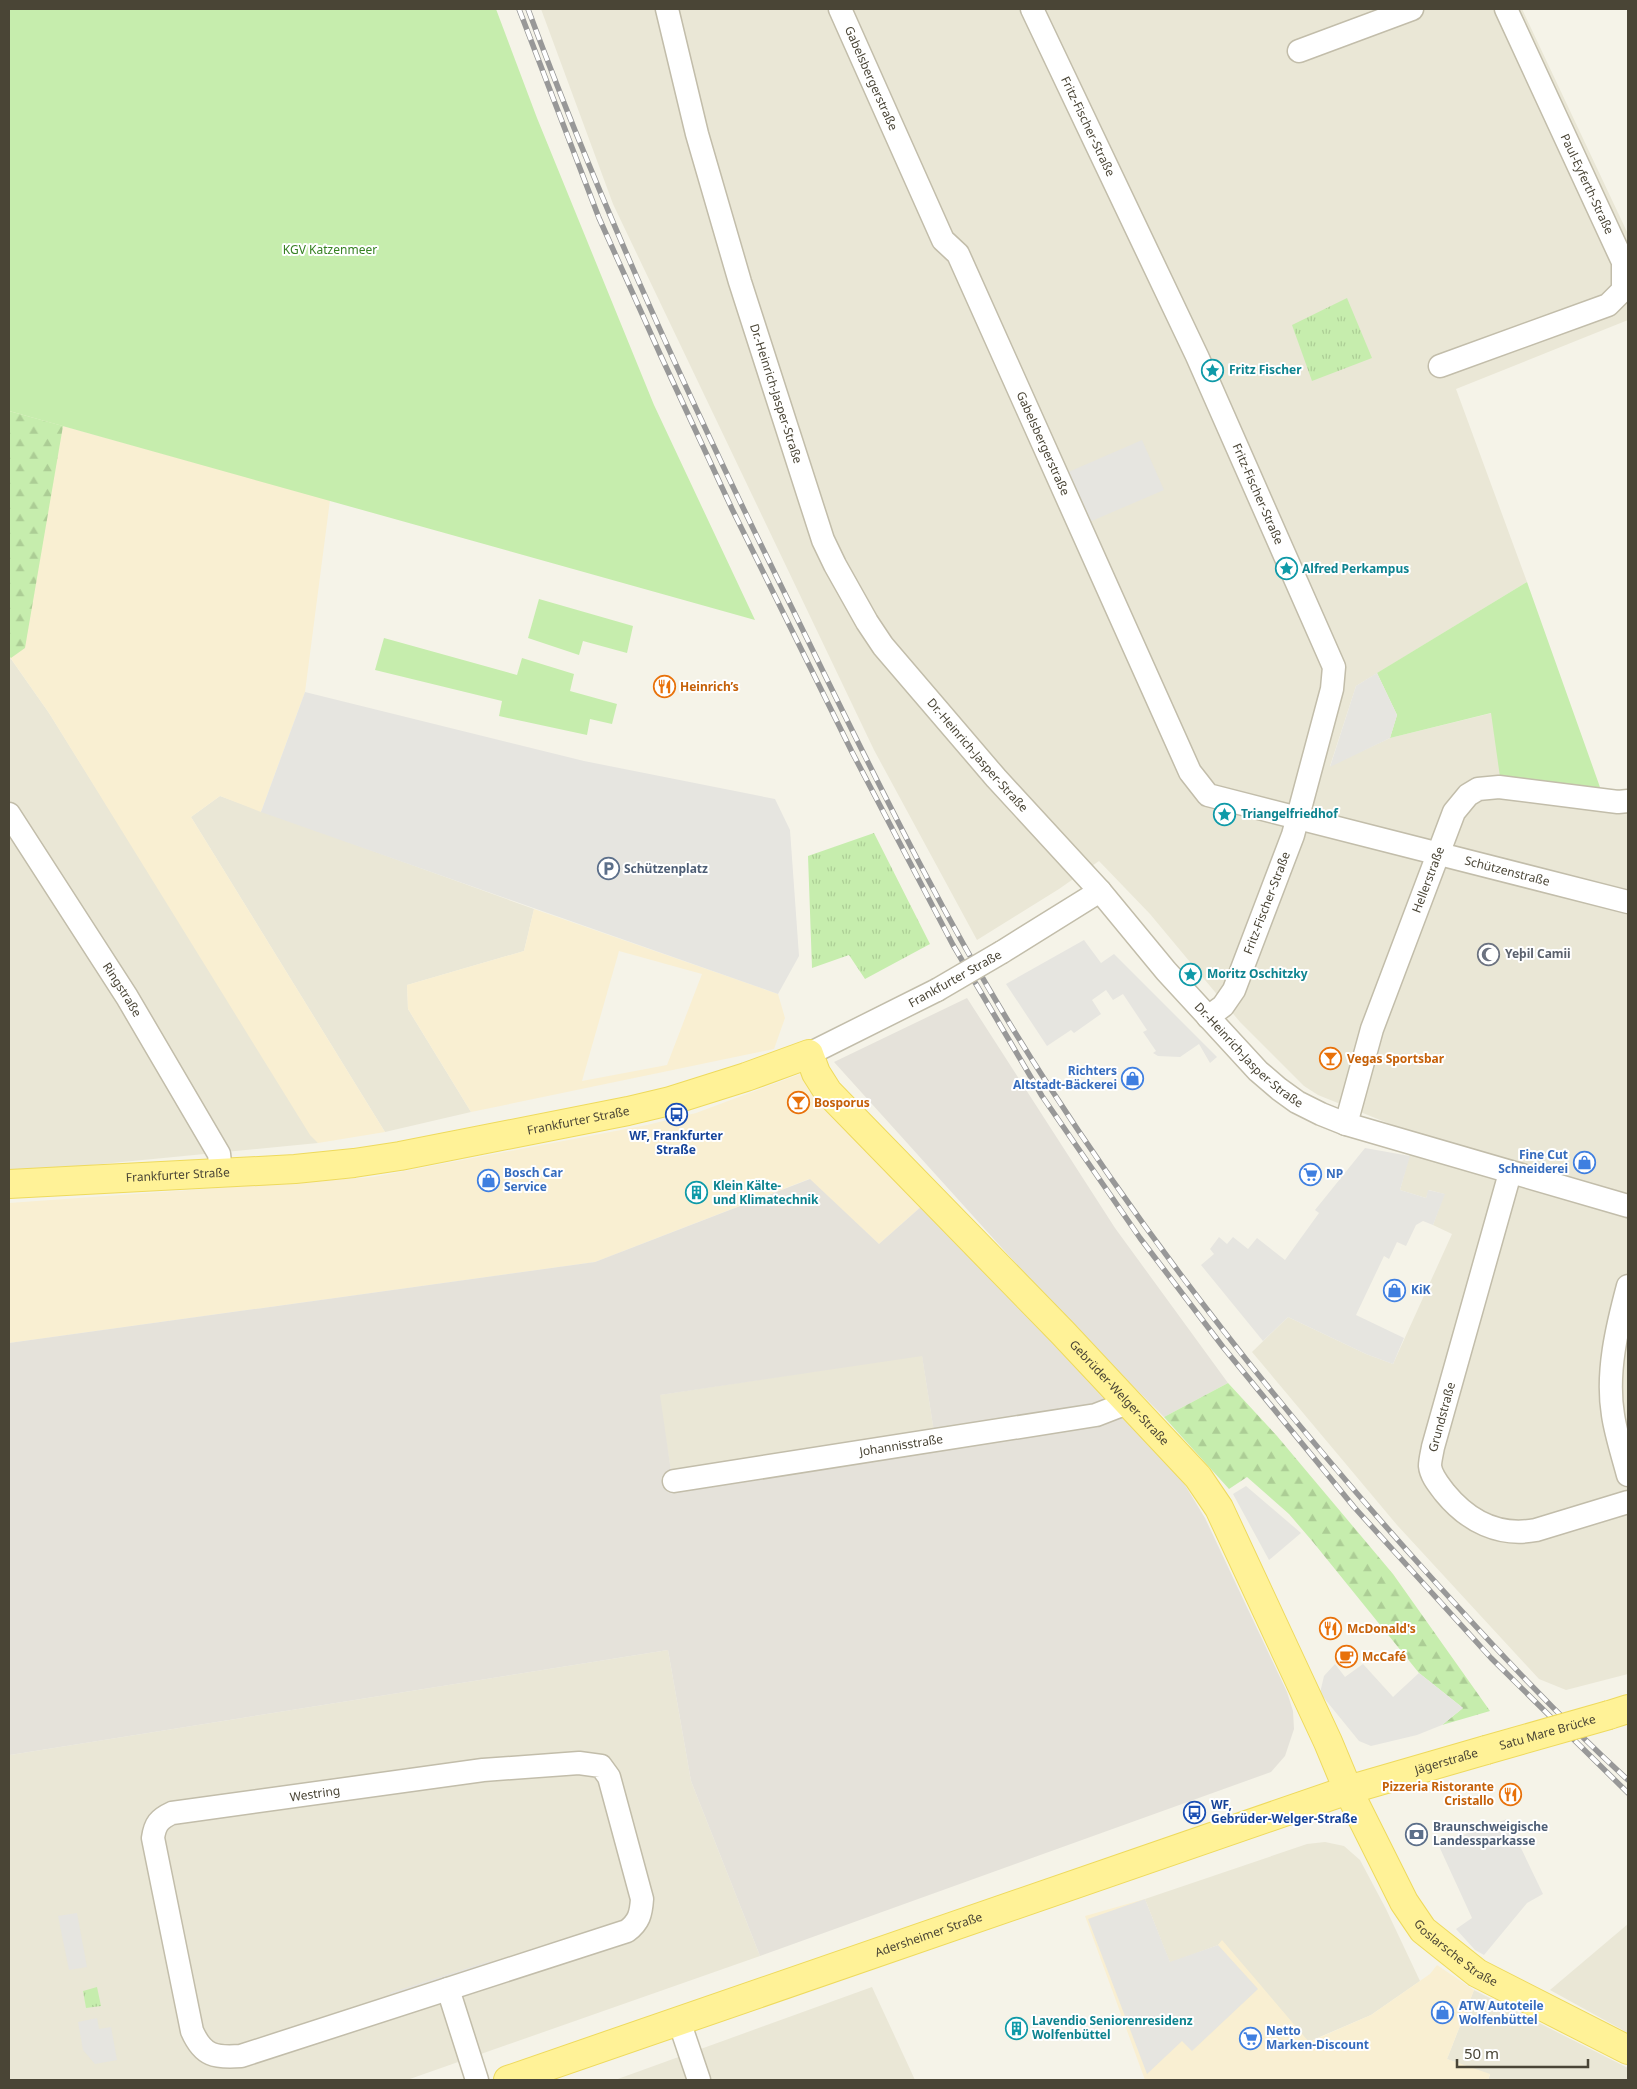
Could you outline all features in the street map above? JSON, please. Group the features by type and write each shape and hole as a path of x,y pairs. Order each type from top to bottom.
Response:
{"main road":[{"name":"Frankfurter Straße","path":"9,1184 295,1169 354,1163 628,1111 746,1077 810,1054"},
{"name":"Gebrüder-Welger-Straße","path":"810,1054 816,1072 828,1092 1062,1332 1198,1477 1219,1508 1328,1742 1348,1790"},
{"name":"Satu Mare Brücke","path":"1486,1750 1619,1712"},
{"name":"Jägerstraße","path":"1348,1790 1486,1750"},
{"name":"Adersheimer Straße","path":"508,2080 1348,1790"},
{"name":"Goslarsche Straße","path":"1348,1790 1404,1902 1423,1930 1477,1973 1628,2050"}],"street":[{"name":"Dr.-Heinrich-Jasper-Straße","path":"667,9 697,134 740,282 823,540 867,622 883,646 996,778 1100,891 1166,971 1258,1071 1278,1089 1320,1114 1346,1124 1628,1206"},
{"name":"Gabelsbergerstraße","path":"840,9 943,240 958,254 1190,772 1208,795 1297,817"},
{"name":"Fritz-Fischer-Straße","path":"1032,9 1197,356 1334,667 1332,689 1297,817 1234,990 1223,1006 1208,1017"},
{"path":"1299,51 1412,9"},
{"name":"Paul-Eyferth-Straße","path":"1440,366 1608,305 1623,290 1623,262 1506,9"},
{"name":"Hellerstraße","path":"1346,1124 1372,1029 1454,812 1468,794 1478,789 1499,787 1618,802 1628,801"},
{"name":"Ringstraße","path":"9,814 126,997 219,1154 221,1172"},
{"name":"Schützenstraße","path":"1297,817 1628,902"},
{"name":"Frankfurter Straße","path":"810,1054 937,990 1100,891"},
{"name":"Grundstraße","path":"1510,1173 1433,1447 1430,1468 1453,1503 1466,1514 1487,1527 1510,1532 1536,1530 1628,1502"},
{"path":"1628,1286 1623,1330 1611,1372 1613,1416 1628,1475"},
{"name":"Johannisstraße","path":"674,1481 1096,1415 1128,1403"},
{"name":"Westring","path":"579,1763 601,1766 609,1778 642,1899 641,1913 636,1924 627,1931 448,1989 240,2056 224,2058 208,2053 196,2041 192,2031 153,1838 157,1822 172,1813 483,1770 579,1763"},
{"path":"448,1989 477,2080"},
{"path":"679,2021 699,2080"}],"shaded area":[{"path":"541,9 1522,9 1628,234 1628,320 1456,389 1527,582 1356,686 1330,766 1390,738 1492,713 1601,790 1628,790 1628,1674 1566,1690 1539,1679 1397,1525 1252,1352 1288,1317 1366,1354 1393,1364 1452,1234 1433,1225 1444,1194 1429,1190 1426,1198 1400,1190 1415,1134 1318,1095 1304,1086 1240,1022 1150,914 1099,861 1059,889 977,940 874,750 613,204"},
{"path":"9,411 330,500 305,692 261,812 220,796 191,817 385,1132 318,1143 310,1135 49,713 9,656"},
{"path":"1142,440 1164,490 1080,526 1057,477"},
{"path":"9,656 49,713 318,1143 9,1173"},
{"path":"1377,673 1397,715 1390,738 1330,767 1356,686"},
{"name":"Schützenplatz","path":"305,692 584,761 775,799 790,830 799,956 778,994 261,812"},
{"path":"220,796 534,909 524,951 407,985 408,1009 471,1112 385,1132 191,817"},
{"path":"534,909 778,994 785,1018 774,1049 471,1112 408,1009 407,985 524,951","holes":["619,951 702,974 667,1065 582,1081"]},
{"path":"1084,940 1101,963 1114,954 1217,1057 1210,1063 1199,1044 1180,1057 1158,1056 1153,1053 1156,1051 1143,1032 1147,1030 1123,994 1113,1000 1106,990 1092,1000 1101,1014 1074,1033 1071,1030 1047,1046 1006,984"},
{"path":"967,998 1115,1228 1228,1383 1164,1417 1067,1320 834,1062"},
{"path":"803,1073 923,1205 879,1244 809,1179 595,1262 9,1343 9,1203 373,1177 647,1125 696,1113"},
{"path":"1365,1148 1410,1156 1400,1190 1426,1198 1428,1190 1445,1194 1433,1225 1423,1221 1416,1225 1406,1246 1397,1242 1389,1259 1384,1256 1356,1315 1404,1338 1393,1364 1366,1354 1288,1317 1263,1341 1201,1265 1214,1254 1210,1249 1219,1237 1227,1244 1233,1237 1248,1249 1257,1238 1285,1260 1319,1213 1315,1210"},
{"path":"810,1179 879,1244 923,1205 1182,1480 1205,1518 1287,1692 1293,1711 1294,1729 1285,1756 1271,1772 760,1956 691,1781 668,1650 10,1755 9,1343 595,1262","holes":["922,1356 934,1432 671,1471 660,1395"]},
{"path":"922,1355 934,1432 671,1472 659,1395"},
{"path":"1246,1486 1301,1533 1269,1560 1233,1494"},
{"path":"668,1650 691,1781 760,1956 407,2080 9,2080 9,1748 10,1755"},
{"path":"1335,1664 1345,1677 1363,1664 1393,1697 1419,1673 1463,1708 1442,1725 1417,1735 1371,1746 1359,1741 1320,1693 1324,1676"},
{"path":"1507,1819 1543,1894 1527,1903 1484,1955 1475,1950 1456,1929 1472,1918 1438,1844"},
{"path":"1325,1842 1344,1846 1360,1860 1386,1909 1420,1981 1371,2015 1308,2042 1222,1941 1218,1945 1170,1963 1145,1899 1307,1844"},
{"path":"1145,1899 1170,1963 1218,1945 1222,1940 1309,2042 1371,2015 1430,1974 1437,1965 1474,1990 1447,2059 1490,2074 1488,2080 1145,2080 1085,1916"},
{"path":"1145,1899 1170,1962 1218,1945 1258,1989 1192,2051 1182,2041 1147,2074 1088,1919"},
{"path":"77,1913 87,1967 69,1970 58,1916"},
{"path":"1628,1924 1628,2033 1550,1990"},
{"path":"490,1961 494,1974 395,2006 390,1993"},
{"path":"872,1987 915,2080 615,2080"},
{"path":"1474,1990 1628,2068 1628,2080 1488,2080 1490,2075 1447,2059"},
{"path":"97,2018 99,2029 111,2027 117,2060 95,2064 83,2050 78,2022"}],"green space":[{"name":"KGV Katzenmeer","path":"9,9 496,9 537,118 654,405 755,620 9,411"},
{"path":"1347,298 1372,358 1312,381 1292,325"},
{"path":"9,411 63,426 25,648 11,658 9,656"},
{"path":"1527,582 1601,790 1500,777 1491,713 1390,738 1397,715 1377,673"},
{"path":"539,599 633,626 627,653 583,641 579,655 528,638"},
{"path":"384,638 517,675 522,658 574,674 570,691 617,704 612,724 590,719 587,735 499,716 502,701 375,670"},
{"path":"874,833 930,944 865,979 849,955 812,968 808,856"},
{"path":"1228,1383 1277,1436 1393,1574 1490,1711 1442,1725 1463,1708 1419,1673 1289,1514 1247,1477 1229,1489 1164,1417"},
{"path":"97,1987 101,2006 86,2008 83,1991"}],"railway":[{"path":"519,9 599,218 732,509 852,752 953,945 1042,1096 1140,1238 1223,1347 1354,1507 1491,1658 1628,1793"},
{"path":"528,9 557,86 619,237 721,461 912,850 1011,1026 1090,1148 1135,1212 1228,1337 1277,1398 1377,1517 1477,1628 1551,1706 1628,1780"}],"place":[{"name":"Fritz Fischer","path":"1213,370"},
{"name":"Alfred Perkampus","path":"1286,569"},
{"name":"Heinrich’s","path":"664,687"},
{"name":"Triangelfriedhof","path":"1225,814"},
{"name":"Schützenplatz","path":"608,869"},
{"name":"Yeþil Camii","path":"1489,954"},
{"name":"Moritz Oschitzky","path":"1191,974"},
{"name":"Vegas Sportsbar","path":"1331,1059"},
{"name":"Richters Altstadt-Bäckerei","path":"1133,1078"},
{"name":"Bosporus","path":"798,1103"},
{"name":"WF, Frankfurter Straße","path":"676,1115"},
{"name":"Fine Cut Schneiderei","path":"1584,1162"},
{"name":"NP","path":"1310,1174"},
{"name":"Bosch Car Service","path":"488,1180"},
{"name":"Klein Kälte- und Klimatechnik","path":"697,1193"},
{"name":"KiK","path":"1395,1290"},
{"name":"McDonald's","path":"1331,1629"},
{"name":"McCafé","path":"1346,1657"},
{"name":"Pizzeria Ristorante Cristallo","path":"1510,1794"},
{"name":"WF, Gebrüder-Welger-Straße","path":"1195,1812"},
{"name":"Braunschweigische Landessparkasse","path":"1417,1834"},
{"name":"ATW Autoteile Wolfenbüttel","path":"1443,2013"},
{"name":"Lavendio Seniorenresidenz Wolfenbüttel","path":"1016,2028"},
{"name":"Netto Marken-Discount","path":"1250,2038"}]}
